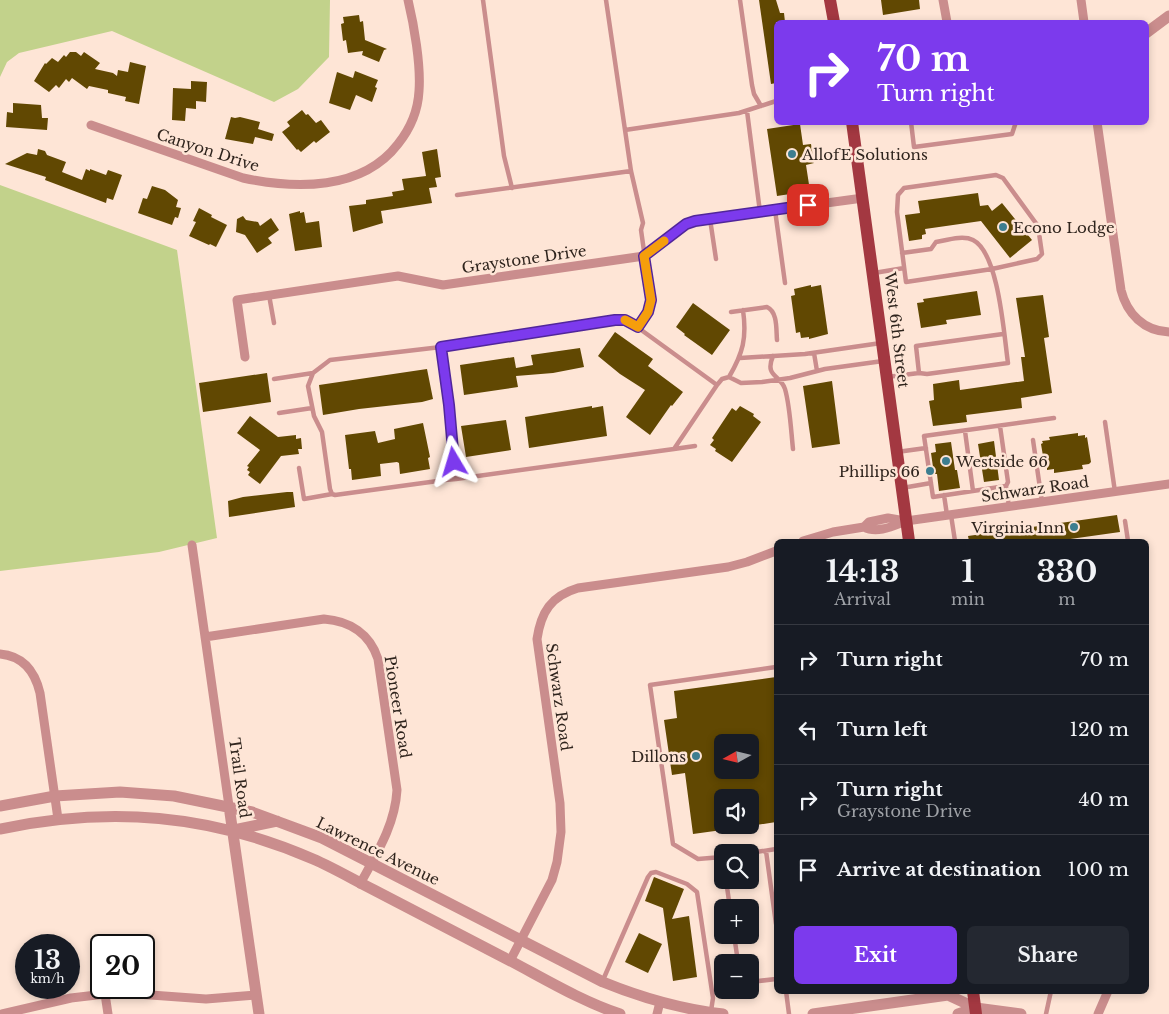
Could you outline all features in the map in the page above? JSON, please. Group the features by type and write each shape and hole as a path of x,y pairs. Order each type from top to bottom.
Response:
{"main road":[{"path":"830,0 834,20"},
{"name":"West 6th Street","path":"852,125 909,539"},
{"path":"973,994 976,1011"}],"street":[{"name":"Canyon Drive","path":"91,125 243,178 283,184 307,185 338,181 355,176 381,161 394,149 404,136 417,104 420,80 408,0"},
{"path":"943,0 946,20"},
{"path":"1081,0 1084,20"},
{"path":"1149,31 1169,16"},
{"path":"1098,125 1121,290 1125,304 1133,316 1144,325 1154,330 1169,332"},
{"name":"Graystone Drive","path":"245,357 237,300 398,276 443,285 644,256 686,224 863,198"},
{"name":"Schwarz Road","path":"810,539 864,526 870,530 889,527 906,521 1169,484"},
{"name":"Trail Road","path":"192,545 259,1014"},
{"name":"Schwarz Road","path":"510,961 552,880 557,862 561,832 560,803 537,639 539,627 549,606 566,592 578,588 728,567 755,560 774,552"},
{"name":"Pioneer Road","path":"205,637 335,620 350,625 368,638 375,648 397,790 396,806 382,846 360,884"},
{"path":"0,654 15,658 24,663 37,679 58,818"},
{"name":"Lawrence Avenue","path":"0,806 55,796 98,792 174,796 229,806 322,838 603,982 660,1002 723,1014"},
{"path":"0,829 58,818 95,816 165,818 233,831 273,843 306,856 570,992 620,1014"},
{"path":"233,831 276,821"},
{"path":"1098,1014 1107,994"},
{"path":"155,996 206,1000 256,995"},
{"path":"812,1014 948,995 976,1011"},
{"path":"2,1014 71,998 90,996"},
{"path":"106,999 108,1014"},
{"path":"657,1014 660,1002"},
{"path":"958,1014 976,1011 1021,1014"}],"lane":[{"path":"483,0 504,156 512,188"},
{"path":"606,0 631,171 643,222 641,230 651,300 648,312 638,327"},
{"path":"740,0 752,85 754,94 761,106"},
{"path":"625,130 747,110 774,102"},
{"path":"747,110 760,212"},
{"path":"911,125 914,147 1012,134 1015,125"},
{"path":"457,195 631,171"},
{"path":"996,175 1003,178 1038,226 1042,254 1037,259 992,269 906,282 904,268 896,203 898,195 904,188 996,175"},
{"path":"775,210 785,283"},
{"path":"710,219 716,260"},
{"path":"887,377 919,372 928,374 1008,363 996,281 990,259 981,246 974,240 965,238 936,242 931,249 902,253"},
{"path":"874,273 904,268"},
{"path":"269,295 274,323"},
{"path":"731,312 767,307 771,309 774,313 777,340"},
{"path":"729,377 740,358 745,330 743,310"},
{"path":"274,379 313,373 330,360 441,347 625,320 638,327 717,385"},
{"path":"919,372 916,346 1003,334"},
{"path":"740,358 814,353 882,343"},
{"path":"441,347 456,479"},
{"path":"814,353 817,372"},
{"path":"773,356 770,362 770,370 785,387 793,449"},
{"path":"674,449 722,379 729,377 741,383 778,380 885,361"},
{"path":"313,373 308,386 314,416 322,432 332,494"},
{"path":"279,413 312,408"},
{"path":"1006,486 933,497 924,436 1054,418"},
{"path":"1105,422 1115,492"},
{"path":"1000,426 1008,482 1006,486 1009,506"},
{"path":"965,431 973,491"},
{"path":"1033,440 1042,502"},
{"path":"299,468 304,500 332,494 695,446"},
{"path":"896,452 926,448"},
{"path":"901,488 931,483"},
{"path":"944,495 955,539"},
{"path":"1125,521 1128,539"},
{"path":"714,858 698,859 673,844 650,685 774,667"},
{"path":"759,852 774,849"},
{"path":"766,851 774,909"},
{"path":"603,982 648,877 651,873 656,872 688,884 696,892 699,899 713,998 711,1013"},
{"path":"759,981 774,979"},
{"path":"786,994 789,1014"},
{"path":"1046,1014 1050,994"}],"green space":[{"path":"0,0 330,0 329,57 298,89 274,102 112,31 19,53 7,62 0,77"},
{"path":"0,185 177,250 217,538 159,552 0,571"}],"building":[{"path":"759,0 776,0 780,13 784,13 785,20 774,20 774,83 771,84"},
{"path":"881,0 919,0 920,9 883,15"},
{"path":"359,15 360,22 363,21 365,40 387,49 384,50 379,62 362,55 363,51 348,53 346,40 343,41 341,24 344,23 343,17"},
{"path":"70,52 76,52 81,56 84,52 100,63 95,69 113,73 117,76 118,70 128,72 130,62 146,66 139,104 125,101 126,97 108,93 108,90 89,86 87,89 72,78 69,82 66,79 59,88 56,85 49,92 34,81 45,63 52,58 58,62 64,55 66,57"},
{"path":"355,71 378,80 372,102 356,95 350,110 329,103 337,72 353,78"},
{"path":"191,81 207,82 206,102 196,101 196,109 186,108 185,121 172,120 173,88 191,89"},
{"path":"13,103 41,105 42,118 48,118 47,130 6,127 7,112 13,113"},
{"path":"302,110 316,123 321,120 330,132 316,143 314,141 301,152 297,150 282,132 290,126 287,122"},
{"path":"231,117 240,117 260,122 258,129 274,134 272,141 255,137 253,144 225,139"},
{"name":"AllofE Solutions","path":"800,125 803,145 811,144 814,163 806,165 810,191 777,196 767,129"},
{"path":"38,149 45,151 47,155 66,162 62,172 82,180 86,169 106,175 108,170 122,175 113,200 107,198 106,203 45,180 46,177 5,164 27,153 37,155"},
{"path":"437,149 441,177 435,178 437,187 429,188 432,203 381,211 383,223 353,232 349,206 366,204 366,200 393,196 392,192 404,190 402,179 426,176 422,152"},
{"path":"152,186 165,190 178,200 176,207 181,208 178,218 175,217 172,225 138,213 143,198 147,199"},
{"name":"Econo Lodge","path":"978,193 980,206 988,205 992,211 1002,203 1032,240 1010,258 981,221 925,229 926,234 922,235 922,239 909,241 905,215 920,213 918,201"},
{"path":"199,208 227,225 216,247 189,236 196,222 193,221"},
{"path":"300,211 300,213 304,212 306,223 319,221 322,247 295,251 289,214"},
{"path":"243,216 246,220 258,222 260,226 271,218 279,230 268,238 272,243 257,253 245,235 236,232 237,219"},
{"path":"811,285 811,287 821,285 828,334 809,339 809,337 801,338 800,332 796,333 791,296 795,295 794,289"},
{"path":"977,291 981,315 946,320 947,324 921,328 917,303 924,302 923,299"},
{"path":"1043,295 1049,337 1044,338 1052,393 1021,398 1022,408 966,415 967,422 933,426 929,401 934,400 933,384 959,380 960,390 1024,381 1021,357 1025,357 1016,298"},
{"path":"693,303 730,330 712,355 676,327"},
{"path":"615,332 653,359 648,366 683,392 671,405 650,435 626,417 645,390 620,374 598,356"},
{"path":"580,348 584,367 553,373 516,376 518,387 464,395 460,365 514,357 516,368 533,365 531,355"},
{"path":"427,369 433,399 323,415 319,385"},
{"path":"267,373 271,402 203,412 199,383"},
{"path":"832,381 840,444 812,448 803,386"},
{"path":"592,406 592,408 603,406 607,436 529,448 525,417"},
{"path":"740,406 754,414 753,416 761,422 732,462 715,451 716,449 710,445 714,440 712,438 732,408 736,411"},
{"path":"250,416 278,437 296,435 296,439 301,438 302,449 298,449 299,454 281,456 260,484 248,475 250,472 247,470 249,467 247,466 260,450 237,433"},
{"path":"506,420 511,450 466,457 461,426"},
{"path":"423,423 430,457 428,458 430,469 400,474 399,463 397,462 380,464 381,476 352,480 345,435 375,431 378,443 395,439 394,429"},
{"path":"1078,433 1078,436 1085,435 1085,438 1087,437 1091,462 1082,465 1083,469 1054,473 1054,469 1047,470 1045,468 1042,441 1050,440 1049,437"},
{"path":"994,441 999,480 984,482 978,444"},
{"path":"951,442 960,488 939,491 937,474 934,474 931,453 936,452 935,444"},
{"path":"293,492 295,507 229,517 228,501 243,497"},
{"name":"Virginia Inn","path":"1117,515 1120,532 1070,539 969,539 968,536"},
{"name":"Dillons","path":"774,677 774,822 759,825 759,789 714,789 714,831 693,834 685,773 672,775 664,720 677,718 674,691"},
{"path":"654,877 684,889 672,919 689,916 697,977 673,981 663,908 645,901"},
{"path":"639,933 662,944 648,973 625,962"}],"slow traffic":[{"path":"625,320 638,327 648,312 651,300 644,256 664,241"}],"place":[{"name":"AllofE Solutions","path":"792,154"},
{"name":"Econo Lodge","path":"1003,227"},
{"name":"Westside 66","path":"946,461"},
{"name":"Phillips 66","path":"930,471"},
{"name":"Virginia Inn","path":"1074,527"},
{"name":"Dillons","path":"696,756"}],"route":[{"path":"454,462 441,347 615,320 625,320 638,327 648,312 651,300 644,256 686,224 695,221 808,205"}]}
